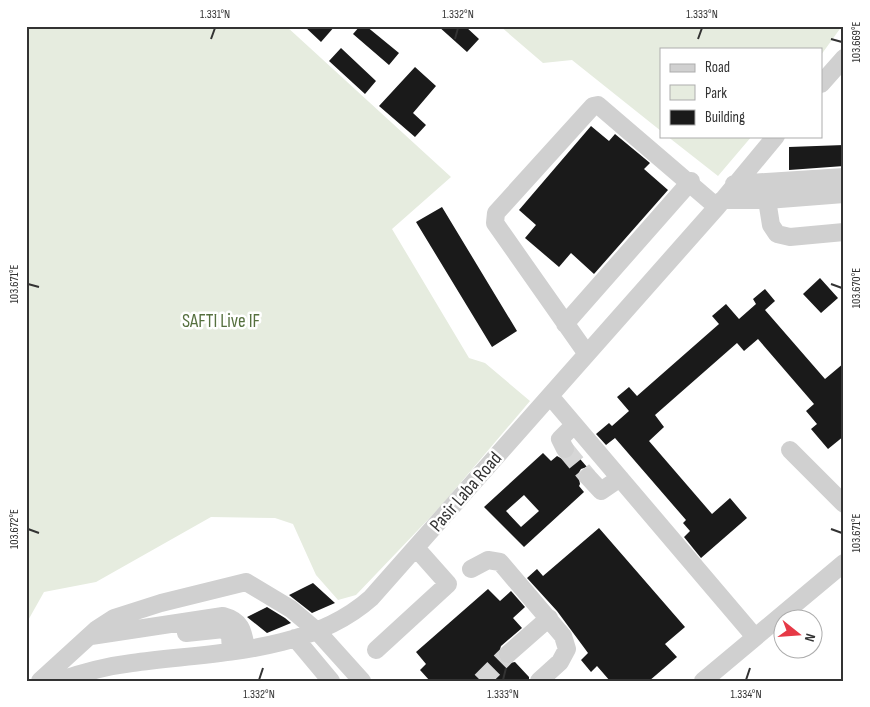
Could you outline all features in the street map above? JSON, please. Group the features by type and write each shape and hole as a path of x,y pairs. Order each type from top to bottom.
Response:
{"street":[{"path":"822,83 844,58"},
{"path":"587,354 494,224 496,213 596,105 601,106 720,203 844,194"},
{"name":"Pasir Laba Road","path":"58,681 129,663 238,649 295,638 337,623 357,611 416,548 720,203 774,138"},
{"path":"734,184 844,177"},
{"path":"565,324 691,181"},
{"path":"767,200 770,225 777,234 790,237 844,232"},
{"path":"550,396 756,637"},
{"path":"565,449 560,439 574,424"},
{"path":"790,450 844,504"},
{"path":"588,477 601,491 620,478"},
{"path":"376,650 448,584 416,548"},
{"path":"471,569 488,560 500,562 564,636 567,649 560,662 538,681"},
{"path":"703,681 844,563"},
{"path":"40,681 90,636 114,618 161,603 246,582 292,609 317,630 362,681"},
{"path":"90,636 223,616 232,618 242,626 238,649"},
{"path":"508,654 549,618"},
{"path":"295,638 331,681"}],"green space":[{"name":"SAFTI Live IF","path":"26,26 286,26 451,177 392,229 469,358 485,363 530,401 440,507 356,595 338,600 316,575 293,524 275,518 211,517 96,582 44,592 26,624"},
{"path":"500,26 842,26 822,54 822,48 660,48 660,130 572,60 543,63"},
{"path":"670,138 750,138 718,176"}],"building":[{"path":"304,26 335,26 321,42"},
{"path":"360,26 366,26 399,53 389,65 353,34"},
{"path":"438,26 465,26 479,39 467,52"},
{"path":"341,48 376,81 365,94 329,61"},
{"path":"415,67 436,86 413,113 426,125 415,137 379,106"},
{"path":"591,126 609,141 615,134 650,163 644,169 668,190 594,274 571,253 559,267 525,238 536,225 519,210"},
{"path":"844,145 844,166 789,170 789,147"},
{"path":"442,207 517,331 492,347 416,222"},
{"path":"820,278 838,298 821,313 803,294"},
{"path":"765,289 775,301 765,310 825,379 844,363 844,436 828,449 811,429 817,424 806,411 814,404 758,339 744,351 737,343 655,415 664,427 649,441 712,514 730,498 747,518 701,558 684,537 690,531 683,523 686,520 615,438 606,445 596,434 609,423 612,426 629,411 617,397 629,387 637,396 719,324 712,316 726,304 739,319 756,304 753,299"},
{"path":"543,453 551,461 557,456 564,460 569,459 575,453 587,467 581,469 578,474 579,486 584,492 524,547 484,507","holes":["524,495 539,511 521,527 506,511"]},
{"path":"599,528 685,627 665,644 677,657 649,681 610,681 597,666 591,672 581,660 588,653 557,611 527,578 537,569 543,576"},
{"path":"313,583 335,603 312,613 289,595"},
{"path":"488,589 500,601 511,591 525,607 513,618 522,628 501,646 498,656 504,664 515,662 529,677 529,681 430,681 420,670 426,664 416,652"},
{"path":"267,607 291,623 267,633 247,617"}],"tunnel":[{"path":"565,449 588,477"},
{"path":"481,681 508,654"}]}
